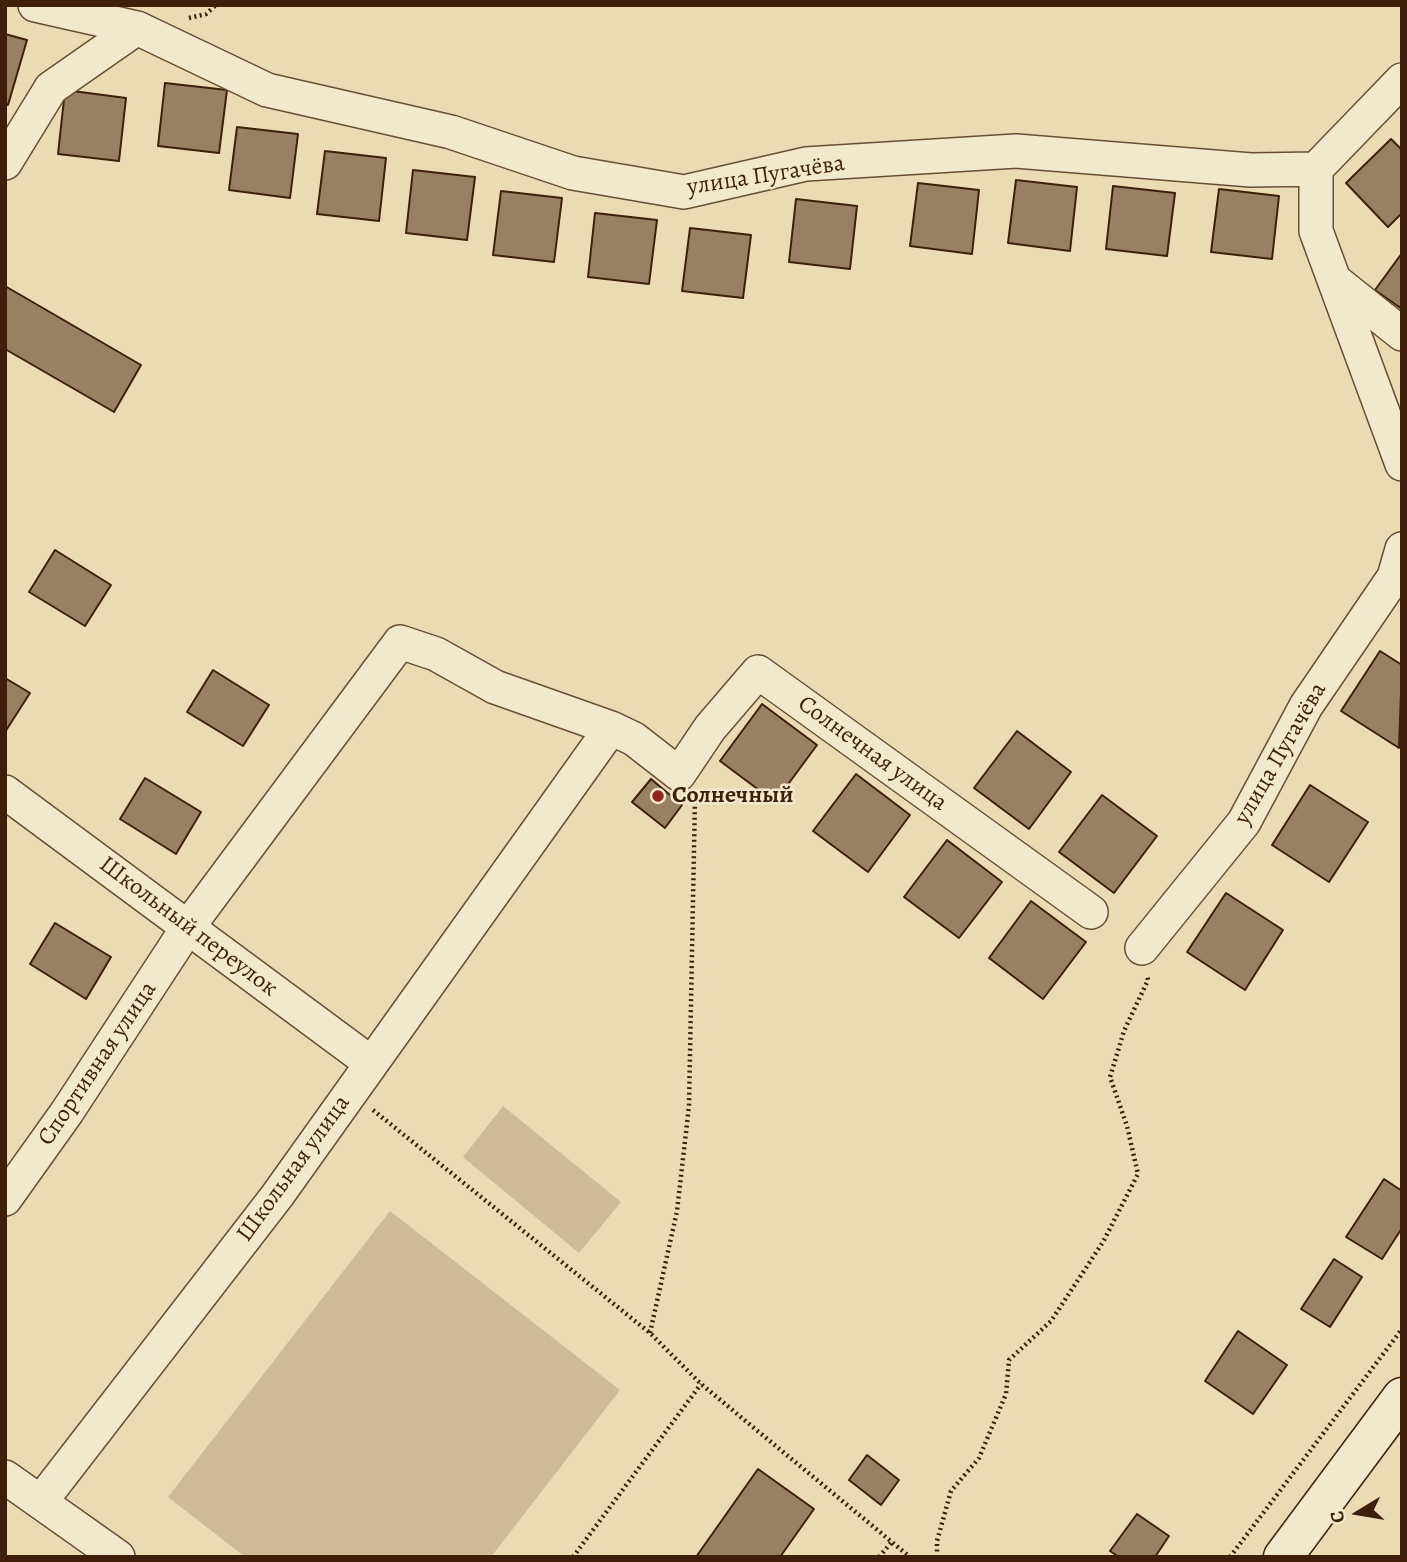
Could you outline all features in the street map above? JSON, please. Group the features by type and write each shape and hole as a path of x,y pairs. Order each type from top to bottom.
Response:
{"main road":[{"path":"1283,1557 1402,1398"}],"street":[{"name":"улица Пугачёва","path":"35,5 137,28 267,90 451,132 573,173 684,192 806,164 1016,151 1251,170 1317,169"},
{"path":"5,163 51,88 137,28"},
{"path":"1402,80 1317,169 1316,231 1338,283 1402,464"},
{"path":"1338,283 1402,334"},
{"name":"улица Пугачёва","path":"1142,948 1244,822 1306,706 1394,576 1402,549"},
{"name":"Спортивная улица","path":"5,1199 67,1112 188,927 400,642 436,654 495,687 611,728"},
{"name":"Солнечная улица","path":"679,774 710,728 758,672 1091,912"},
{"path":"611,728 634,739 679,774"},
{"name":"Школьная улица","path":"42,1500 276,1196 611,728"},
{"name":"Школьный переулок","path":"5,792 371,1063"},
{"path":"5,1477 42,1500 118,1557"}],"path":[{"path":"650,1333 677,1211 689,1107 695,796 679,774"},
{"path":"937,1557 937,1541 951,1491 979,1458 1006,1394 1009,1360 1051,1321 1103,1242 1138,1174 1127,1126 1110,1077 1124,1031 1148,980 1142,948"},
{"path":"351,1091 650,1333 701,1384 910,1557"},
{"path":"1230,1557 1402,1329"},
{"path":"573,1557 701,1384"},
{"path":"879,1557 891,1543"}],"shaded area":[{"path":"503,1106 621,1202 579,1253 463,1157"},
{"path":"390,1211 620,1390 491,1557 245,1557 168,1497"}],"building":[{"path":"5,34 27,40 8,105 5,104"},
{"path":"165,83 227,90 219,153 158,146"},
{"path":"65,90 126,98 119,161 58,154"},
{"path":"237,127 298,134 290,198 229,190"},
{"path":"1391,139 1402,150 1402,213 1388,227 1346,183"},
{"path":"325,151 386,158 379,221 317,214"},
{"path":"413,170 475,177 467,240 406,233"},
{"path":"1016,180 1077,187 1070,251 1008,243"},
{"path":"918,183 979,190 972,254 910,246"},
{"path":"1113,186 1175,193 1167,256 1106,249"},
{"path":"1219,189 1279,196 1272,259 1211,252"},
{"path":"501,191 562,198 554,262 493,255"},
{"path":"796,199 857,206 850,269 789,262"},
{"path":"595,213 657,220 649,284 588,277"},
{"path":"690,228 751,235 743,298 682,291"},
{"path":"1402,253 1402,309 1375,290"},
{"path":"5,286 141,365 114,412 5,349"},
{"path":"55,550 111,585 85,626 29,592"},
{"path":"1380,651 1402,665 1399,748 1341,711"},
{"path":"213,670 269,705 243,746 187,712"},
{"path":"5,678 30,693 5,732"},
{"path":"762,704 817,745 775,802 720,761"},
{"path":"1017,731 1071,772 1029,829 974,788"},
{"path":"856,774 910,815 868,872 813,831"},
{"path":"145,778 201,812 176,854 120,819"},
{"path":"651,779 682,805 665,828 632,802"},
{"path":"1310,785 1368,822 1329,882 1272,845"},
{"path":"1102,795 1157,836 1114,893 1059,852"},
{"path":"947,840 1002,882 959,938 904,897"},
{"path":"1226,893 1283,930 1245,990 1187,952"},
{"path":"1031,901 1086,942 1043,999 989,958"},
{"path":"55,923 111,957 86,999 30,964"},
{"path":"1384,1179 1402,1191 1402,1228 1382,1259 1346,1237"},
{"path":"1334,1259 1362,1277 1330,1327 1301,1309"},
{"path":"1238,1331 1287,1365 1253,1414 1205,1381"},
{"path":"867,1455 899,1480 881,1505 849,1480"},
{"path":"758,1469 814,1509 780,1557 696,1557"},
{"path":"1137,1514 1169,1536 1155,1557 1119,1557 1110,1551"}],"place":[{"name":"Солнечный","path":"658,796"}]}
